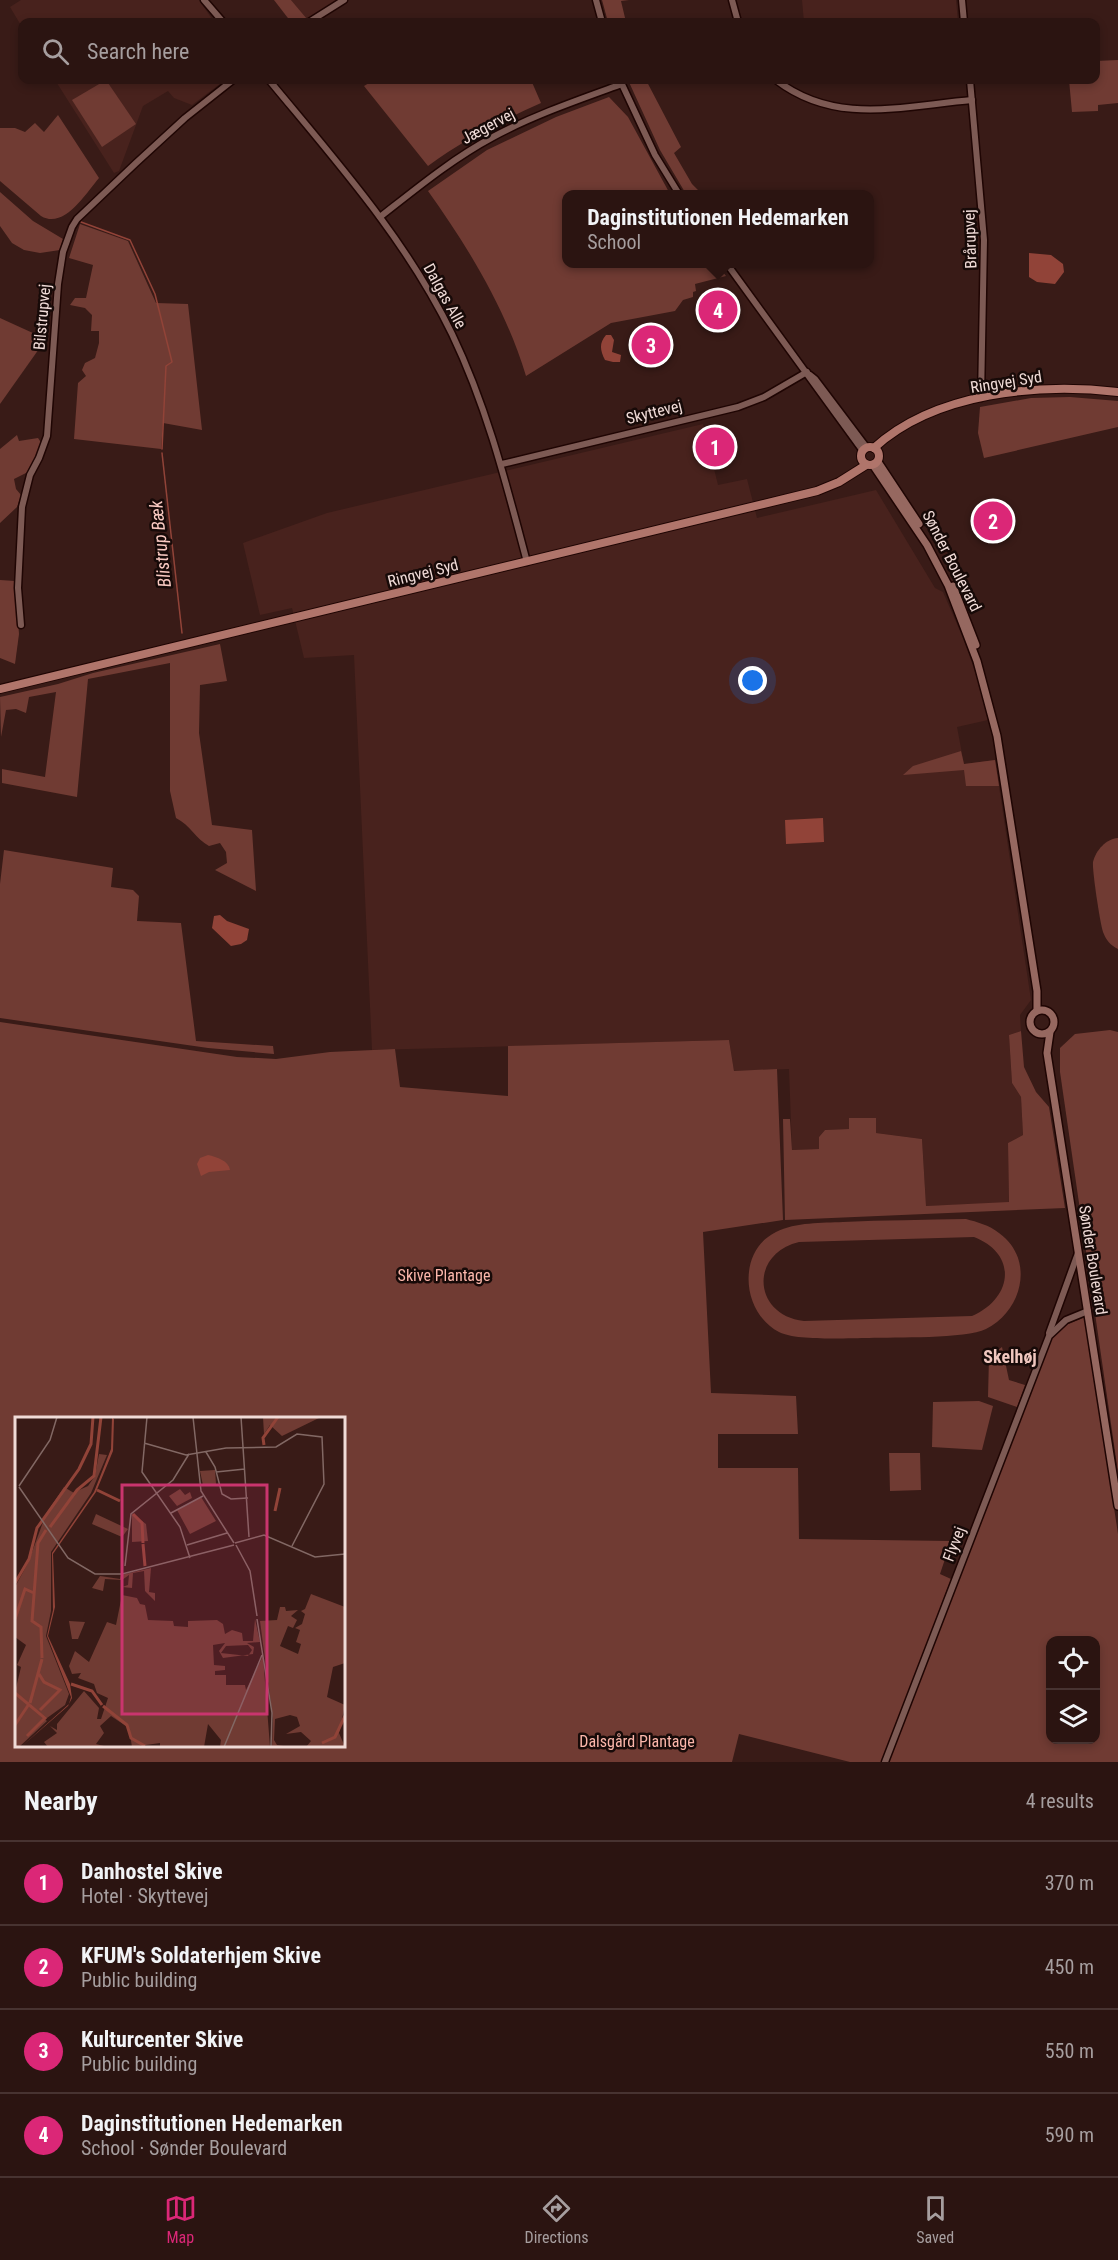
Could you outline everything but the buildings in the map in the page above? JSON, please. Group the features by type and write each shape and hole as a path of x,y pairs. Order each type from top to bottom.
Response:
{"main road":[{"name":"Ringvej Syd","path":"0,689 817,491 849,476 903,426 934,412 981,398 1049,388 1118,392"},
{"name":"Sønder Boulevard","path":"870,456 927,544 948,585 977,661 993,715 1041,1010"},
{"path":"1041,1010 1051,1013 1054,1018 1054,1027 1050,1032 1038,1034 1032,1029 1030,1022 1032,1016 1041,1010"},
{"name":"Sønder Boulevard","path":"1047,1053 1050,1032"},
{"name":"Sønder Boulevard","path":"1038,1034 1047,1053 1118,1506"}],"street":[{"path":"204,0 220,18"},
{"path":"315,18 344,0"},
{"path":"596,0 601,18"},
{"path":"732,0 737,18"},
{"path":"962,0 964,18"},
{"name":"Bilstrupvej","path":"21,625 18,588 22,507 30,475 47,435 58,284 68,234 77,219 136,163 228,84"},
{"name":"Dalgas Alle","path":"272,84 380,216 422,280 452,333 476,390 502,464 526,562"},
{"name":"Jægervej","path":"380,216 436,173 494,136 616,84"},
{"path":"622,84 655,155 676,190"},
{"path":"783,84 808,99 839,108 864,110 972,100"},
{"name":"Brårupvej","path":"970,84 984,240 981,398"},
{"name":"Sønder Boulevard","path":"730,268 812,382 870,456"},
{"name":"Skyttevej","path":"502,464 738,406 764,398 807,372"},
{"name":"Flyvej","path":"885,1762 1049,1336 1078,1252"},
{"path":"1049,1336 1066,1320 1088,1311"}],"shaded area":[{"path":"21,0 199,0 211,18 18,18 18,20 10,7"},
{"path":"291,0 337,0 309,18"},
{"path":"802,0 956,0 958,18 804,18"},
{"path":"58,84 220,84 192,105 174,98 168,91 143,106 119,171 114,173"},
{"path":"1029,253 1051,255 1063,264 1064,272 1055,284 1037,282 1029,277"},
{"path":"606,335 611,335 614,340 612,352 621,355 620,362 605,360 601,347"},
{"path":"703,424 718,485 747,479 757,518 876,490 935,588 943,592 963,638 977,677 988,720 957,727 964,764 995,760 1031,1000 1020,1015 1021,1031 1009,1035 1012,1083 1021,1097 1023,1135 1008,1143 1009,1203 926,1206 922,1139 876,1133 876,1118 849,1129 825,1130 819,1137 820,1149 792,1150 789,1069 734,1071 729,1040 372,1050 354,655 304,658 292,608 260,615 243,543 327,513"},
{"path":"823,818 824,842 786,844 785,820"},
{"path":"220,915 227,921 249,929 247,940 231,946 212,928 214,916"},
{"path":"208,1155 225,1162 230,1170 209,1172 201,1176 197,1164 200,1158"}],"green space":[{"path":"274,0 291,0 306,18 288,18"},
{"path":"602,0 629,0 621,1 625,18 607,18"},
{"path":"1118,60 1118,103 1098,105 1098,111 1072,112 1069,84 1100,84 1100,61"},
{"path":"99,84 109,84 136,124 102,147 72,100"},
{"path":"367,84 533,84 541,103 483,132 428,166 364,86"},
{"path":"630,84 648,84 681,147 674,153 698,190 684,190 660,150"},
{"path":"609,97 628,117 668,190 562,190 562,268 720,268 726,276 695,284 696,291 693,292 693,297 683,300 675,311 611,323 526,376 508,327 485,279 428,191 487,150 556,117"},
{"path":"58,115 99,178 74,208 58,218 50,219 41,216 0,181 0,128 15,128 25,132 35,123 44,132"},
{"path":"0,192 33,221 63,239 60,250 40,253 24,250 12,243 0,226"},
{"path":"80,224 128,241 156,303 188,304 202,430 163,423 161,449 74,439 78,383 86,376 82,370 85,363 95,358 99,343 99,331 91,331 92,315 85,308 70,305 75,298 86,298 93,265 69,258"},
{"path":"0,318 46,339 0,404"},
{"path":"1070,397 1118,401 1118,427 984,458 978,433 980,407 1031,398"},
{"path":"17,435 19,441 38,438 42,444 28,472 14,479 16,489 21,495 17,507 0,523 0,449"},
{"path":"0,580 15,581 19,634 15,664 0,658"},
{"path":"220,644 227,681 200,685 199,733 212,825 252,830 256,891 215,870 227,863 226,852 220,843 209,846 176,818 170,791 170,663 88,679 77,797 2,783 2,769 45,777 56,692 29,697 26,713 16,709 6,710 1,737 0,697"},
{"path":"961,751 964,764 995,760 999,786 966,786 964,770 903,775 913,766"},
{"path":"1118,838 1118,949 1109,942 1103,932 1093,862 1102,846 1109,840"},
{"path":"4,850 113,868 111,887 133,890 139,896 137,921 181,923 196,1041 273,1046 274,1054 208,1048 0,1018 0,884"},
{"name":"Skive Plantage","path":"0,1022 237,1057 276,1059 330,1052 395,1049 400,1087 508,1096 508,1046 729,1040 734,1071 777,1069 783,1220 703,1232 711,1393 796,1396 798,1434 718,1434 718,1468 798,1468 799,1539 951,1541 940,1574 951,1579 882,1762 850,1762 739,1734 732,1762 0,1762"},
{"path":"1110,1030 1118,1032 1118,1472 1060,1072 1060,1048 1075,1034"},
{"path":"1021,1031 1024,1067 1036,1092 1049,1107 1065,1208 785,1220 783,1119 790,1119 792,1150 819,1149 819,1137 825,1130 849,1129 849,1118 876,1118 876,1133 922,1139 926,1206 1009,1202 1008,1143 1023,1135 1021,1097 1012,1083 1009,1035"},
{"path":"966,1219 983,1224 999,1233 1010,1244 1017,1256 1020,1270 1020,1284 1009,1310 986,1329 929,1337 797,1337 779,1332 766,1323 751,1297 750,1267 755,1253 763,1241 776,1232 792,1226 818,1223","holes":["974,1237 998,1254 1004,1265 1005,1276 996,1298 986,1308 972,1316 804,1321 787,1316 775,1308 767,1297 764,1284 765,1271 772,1259 783,1249 799,1242"]},
{"path":"1085,1317 1118,1534 1118,1762 888,1762 1051,1337 1061,1327"},
{"path":"1002,1347 1009,1380 1025,1385 1017,1407 988,1397 989,1357"},
{"path":"979,1401 993,1406 982,1450 932,1447 933,1402"},
{"path":"889,1453 920,1453 921,1490 890,1491"}],"waterway":[{"name":"Blistrup Bæk","path":"81,222 130,240 155,294 172,362 166,366 162,449"},
{"name":"Blistrup Bæk","path":"162,453 182,633"}],"place":[{"name":"Daginstitutionen Hedemarken","path":"718,310"},
{"name":"Kulturcenter Skive","path":"651,345"},
{"name":"Danhostel Skive","path":"715,447"},
{"name":"KFUM's Soldaterhjem Skive","path":"993,521"}],"district":[{"name":"Skelhøj","path":"1010,1356"}],"park label":[{"name":"Dalsgård Plantage","path":"637,1741"}]}
